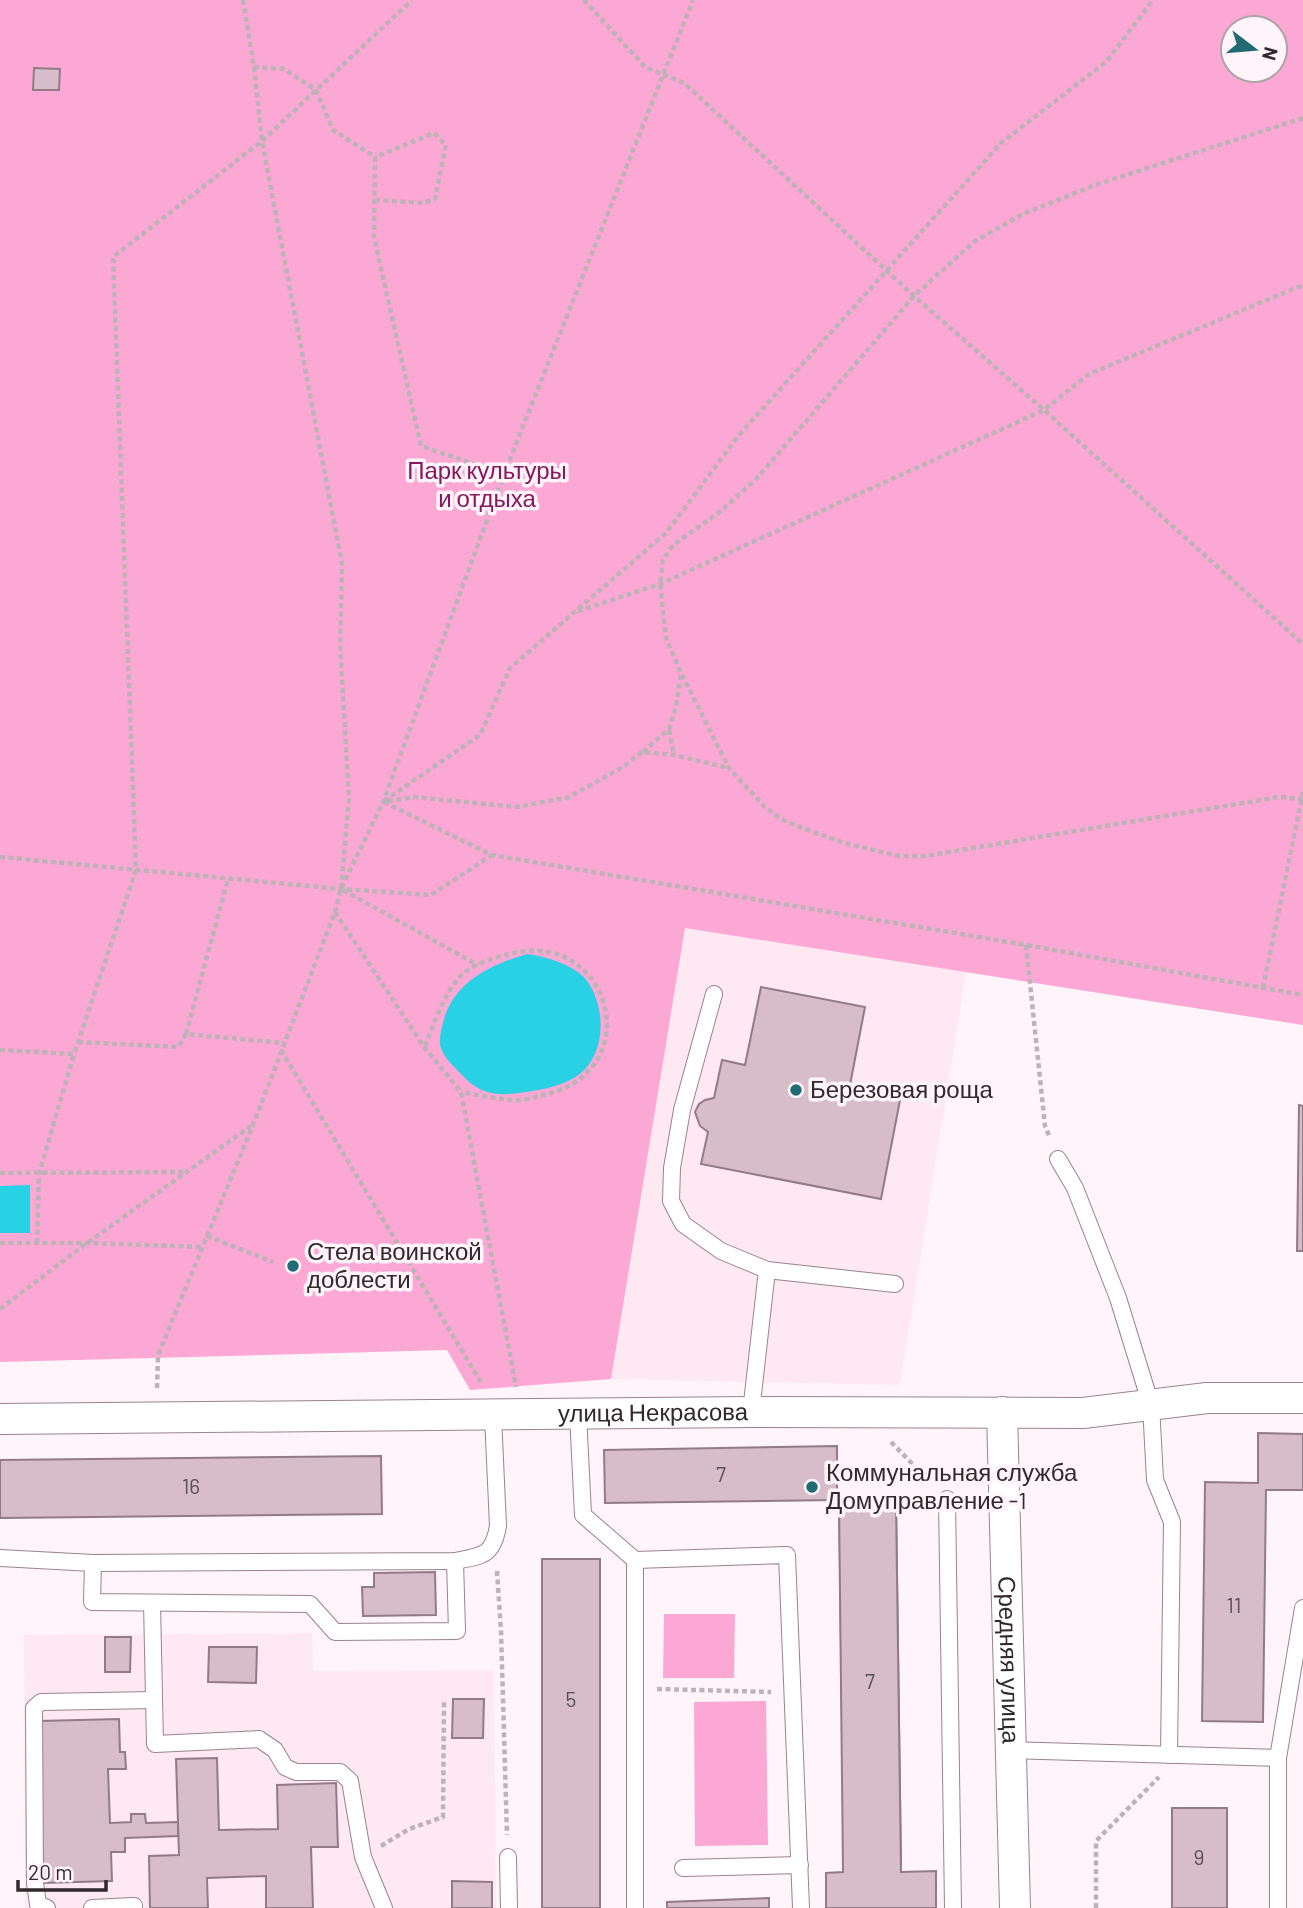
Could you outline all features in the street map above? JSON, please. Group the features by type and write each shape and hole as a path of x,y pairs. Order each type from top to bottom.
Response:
{"street":[{"name":"улица Некрасова","path":"0,1419 499,1407 578,1414 1083,1413 1207,1398 1303,1398"},
{"name":"Средняя улица","path":"1002,1412 1015,1908"}],"lane":[{"path":"714,994 682,1110 672,1168 671,1201 683,1224 721,1251 767,1270 895,1284"},
{"path":"1058,1159 1075,1188 1118,1298 1151,1405 1155,1480 1172,1522 1175,1755"},
{"path":"751,1412 767,1270"},
{"path":"0,1558 93,1563 455,1562 484,1556 495,1542 498,1526 499,1407"},
{"path":"578,1414 583,1515 635,1560 787,1555 802,1908"},
{"path":"947,1499 953,1908"},
{"path":"635,1560 635,1908"},
{"path":"93,1563 92,1602 310,1604 335,1632 457,1631 455,1562"},
{"path":"152,1603 155,1744 259,1739 275,1750 285,1767 296,1772 340,1772 350,1781 363,1857 384,1908"},
{"path":"1278,1908 1278,1758 1303,1608"},
{"path":"47,1908 38,1904 35,1883 34,1708 41,1702 154,1700"},
{"path":"1011,1750 1278,1758"},
{"path":"508,1857 509,1908"},
{"path":"683,1868 800,1865"},
{"path":"93,1908 134,1908"}],"path":[{"path":"157,1417 158,1355 253,1125 335,912 341,889 349,797 340,644 342,564 262,141 243,0"},
{"path":"37,1243 39,1174 78,1042 135,870 113,257 262,141 411,0"},
{"path":"584,0 645,66 684,83 914,296 1303,644"},
{"path":"341,889 383,802 504,474 693,0"},
{"path":"383,802 480,735 510,668 666,533 739,435 1002,143 1106,62 1153,0"},
{"path":"254,67 284,69 316,90 333,130 375,157"},
{"path":"1263,988 1303,797 1279,797 949,853 899,856 844,843 783,820 764,806 729,768 666,638 660,584 663,560 673,545 721,511 757,478 914,296 975,241 1023,214 1095,185 1303,118"},
{"path":"375,157 434,133 446,145 435,199 424,203 375,200"},
{"path":"375,157 374,237 421,446 504,474"},
{"path":"575,612 660,584 1044,410 1089,374 1303,285"},
{"path":"674,755 669,729 676,707 681,673"},
{"path":"383,802 414,797 517,807 569,797 623,767 669,729"},
{"path":"642,752 674,755 729,768"},
{"path":"383,802 492,855 1026,945 1303,995"},
{"path":"0,857 431,895 492,855"},
{"path":"78,1042 178,1047 186,1034 228,879"},
{"path":"341,889 478,965"},
{"path":"281,1050 499,1407 517,1392 461,1091 425,1047 335,912"},
{"path":"1026,945 1045,1126 1058,1159"},
{"path":"425,1047 444,1002 459,977 478,965 523,950 543,949 556,953 584,970 597,986 607,1014 607,1040 595,1064 576,1082 553,1093 516,1101 461,1091"},
{"path":"186,1034 284,1043"},
{"path":"0,1050 75,1054"},
{"path":"0,1309 87,1243 253,1125"},
{"path":"0,1173 188,1172"},
{"path":"207,1236 273,1262"},
{"path":"0,1243 202,1247"},
{"path":"864,1414 947,1499"},
{"path":"495,1542 501,1631 508,1857"},
{"path":"653,1689 793,1692"},
{"path":"363,1857 410,1829 443,1817 444,1701"},
{"path":"1096,1908 1096,1841 1175,1755"}],"shaded area":[{"path":"684,927 966,972 900,1385 611,1379"},
{"path":"312,1633 313,1671 494,1670 496,1908 25,1908 24,1635"}],"green space":[{"name":"Парк культуры и отдыха","path":"0,0 1303,0 1303,1025 685,928 611,1379 470,1390 447,1350 0,1362"},
{"path":"664,1614 735,1614 734,1678 663,1678"},
{"path":"766,1701 768,1845 695,1846 694,1702"}],"water":[{"path":"527,954 552,960 583,976 597,1002 600,1036 593,1058 573,1079 519,1093 490,1093 472,1084 444,1055 440,1042 444,1019 449,1006 466,984 488,969"},
{"path":"30,1185 30,1233 0,1233 0,1186"}],"building":[{"path":"34,68 60,69 59,90 33,90"},
{"name":"Березовая роща","path":"761,987 865,1007 850,1085 901,1095 881,1199 701,1164 708,1132 700,1126 695,1112 699,1104 714,1098 722,1060 745,1065"},
{"path":"1299,1105 1303,1106 1303,1251 1297,1251"},
{"path":"1258,1433 1303,1434 1303,1490 1266,1490 1263,1722 1202,1721 1205,1482 1258,1483"},
{"path":"837,1446 837,1500 605,1503 604,1450"},
{"path":"381,1456 382,1514 0,1518 0,1460"},
{"path":"839,1501 896,1501 901,1864 844,1865"},
{"path":"839,1501 896,1501 901,1872 936,1871 936,1908 826,1908 826,1873 843,1872"},
{"path":"542,1559 600,1559 600,1908 542,1908"},
{"path":"435,1572 436,1615 363,1616 362,1587 374,1587 374,1573"},
{"path":"105,1637 131,1637 130,1672 105,1672"},
{"path":"209,1647 257,1647 256,1683 208,1682"},
{"path":"453,1699 484,1699 483,1738 452,1738"},
{"path":"119,1719 120,1752 125,1752 126,1769 108,1769 110,1823 131,1822 131,1814 145,1814 146,1823 178,1822 178,1836 125,1838 125,1852 111,1852 112,1881 43,1883 39,1721"},
{"path":"217,1758 219,1830 278,1829 277,1785 336,1783 338,1847 311,1847 313,1908 266,1908 266,1876 207,1878 208,1908 150,1908 149,1856 179,1855 176,1759"},
{"path":"1172,1808 1227,1808 1227,1908 1172,1908"},
{"path":"452,1881 492,1882 492,1908 452,1908"},
{"path":"769,1898 769,1908 667,1908 667,1902"}],"place":[{"name":"Березовая роща","path":"796,1090"},
{"name":"Стела воинской доблести","path":"293,1266"},
{"name":"Коммунальная служба Домуправление -1","path":"812,1487"}]}
